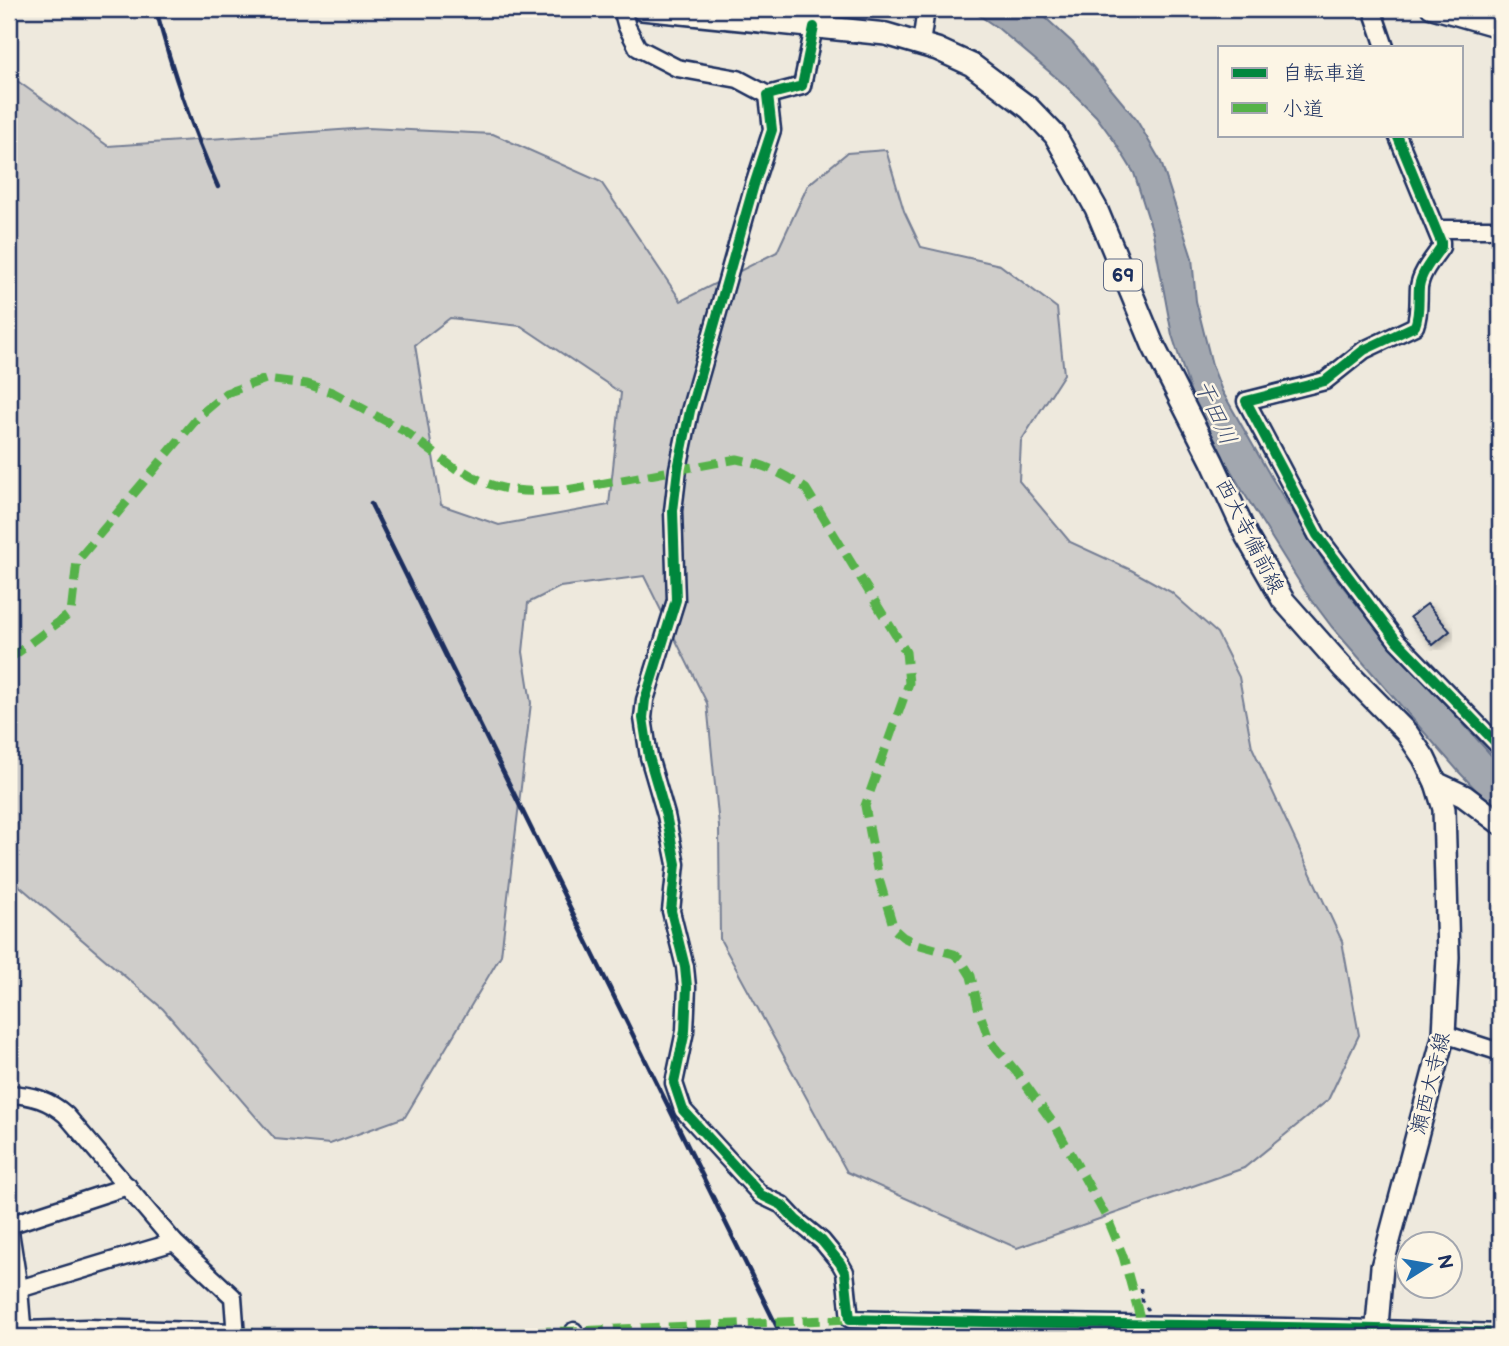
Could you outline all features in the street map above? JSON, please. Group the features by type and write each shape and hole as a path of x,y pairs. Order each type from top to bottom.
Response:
{"main road":[{"name":"西大寺備前線","path":"642,9 886,34 921,44 972,65 1029,108 1055,135 1096,208 1153,345 1247,537 1283,600 1344,669 1407,733 1424,758 1436,783"},
{"path":"1436,783 1464,796 1500,823"},
{"name":"瀬西大寺線","path":"1376,1332 1382,1267 1444,1034 1448,957 1446,849 1444,809 1436,783"}],"street":[{"path":"622,9 627,27 638,48 677,68 738,79 768,95 802,86 814,27"},
{"path":"1372,9 1385,46"},
{"path":"1430,9 1500,29"},
{"path":"921,44 925,14"},
{"path":"768,95 772,130 690,411 678,469 674,511 676,600 645,700 643,718 649,757 666,815 676,864 671,911 685,967 687,987 685,1031 674,1083 683,1110 761,1195 782,1205 822,1241 840,1263 845,1272 850,1319 1153,1331 1500,1333"},
{"path":"1397,136 1441,247 1424,272 1419,285 1419,316 1415,326 1364,350 1325,381 1246,401 1317,535 1397,640 1500,747"},
{"path":"1436,229 1500,229"},
{"path":"1444,1034 1500,1052"},
{"path":"9,1094 32,1096 52,1103 66,1115 128,1186 174,1242 233,1297 236,1335 23,1334 9,1225 128,1186"},
{"path":"19,1289 174,1242"},
{"path":"893,1319 897,1337"}],"path":[{"path":"1141,1287 1142,1301 1152,1315 1153,1331"}],"shaded area":[{"path":"9,75 108,146 368,128 493,134 601,182 681,301 777,252 808,185 847,153 886,150 904,211 921,247 1000,265 1057,308 1064,374 1021,441 1019,481 1070,542 1171,592 1217,633 1239,677 1252,747 1342,941 1359,1035 1328,1100 1244,1168 1017,1248 847,1172 720,939 719,826 707,703 644,576 560,587 528,603 523,652 531,703 501,955 405,1117 330,1144 275,1139 163,1009 9,877","holes":["450,318 521,326 621,393 609,505 499,525 441,505 415,345"]}],"water":[{"name":"干田川","path":"970,9 1036,9 1073,43 1136,119 1161,162 1192,258 1196,301 1212,365 1222,391 1326,565 1359,607 1500,765 1500,815 1332,627 1305,591 1204,424 1172,335 1153,233 1134,173 1115,142 1096,116 1065,85 999,29"}],"building":[{"path":"1427,604 1450,631 1433,645 1410,617"}],"railway":[{"path":"156,9 183,99 218,187"},
{"path":"371,504 782,1337"}],"marked path":[{"path":"9,659 71,613 77,561 200,415 226,393 266,379 307,384 332,392 406,432 459,472 462,470 487,483 512,490 567,490 737,459 789,478 806,489 906,652 909,683 865,806 879,879 894,929 917,944 954,954 961,960 971,976 989,1039 1056,1127 1109,1222 1123,1256 1142,1325"},
{"path":"236,1332 311,1335 574,1331 850,1319"}],"cycle path":[{"path":"814,27 802,86 768,95 772,130 690,411 678,469 673,511 676,600 645,700 643,718 649,757 666,815 676,864 671,911 685,967 687,987 685,1031 674,1083 683,1110 761,1195 782,1205 822,1241 840,1263 845,1272 850,1319 1500,1333"},
{"path":"1397,136 1441,242 1441,247 1420,281 1415,326 1364,350 1325,381 1246,401 1317,535 1397,641 1500,747"}]}
